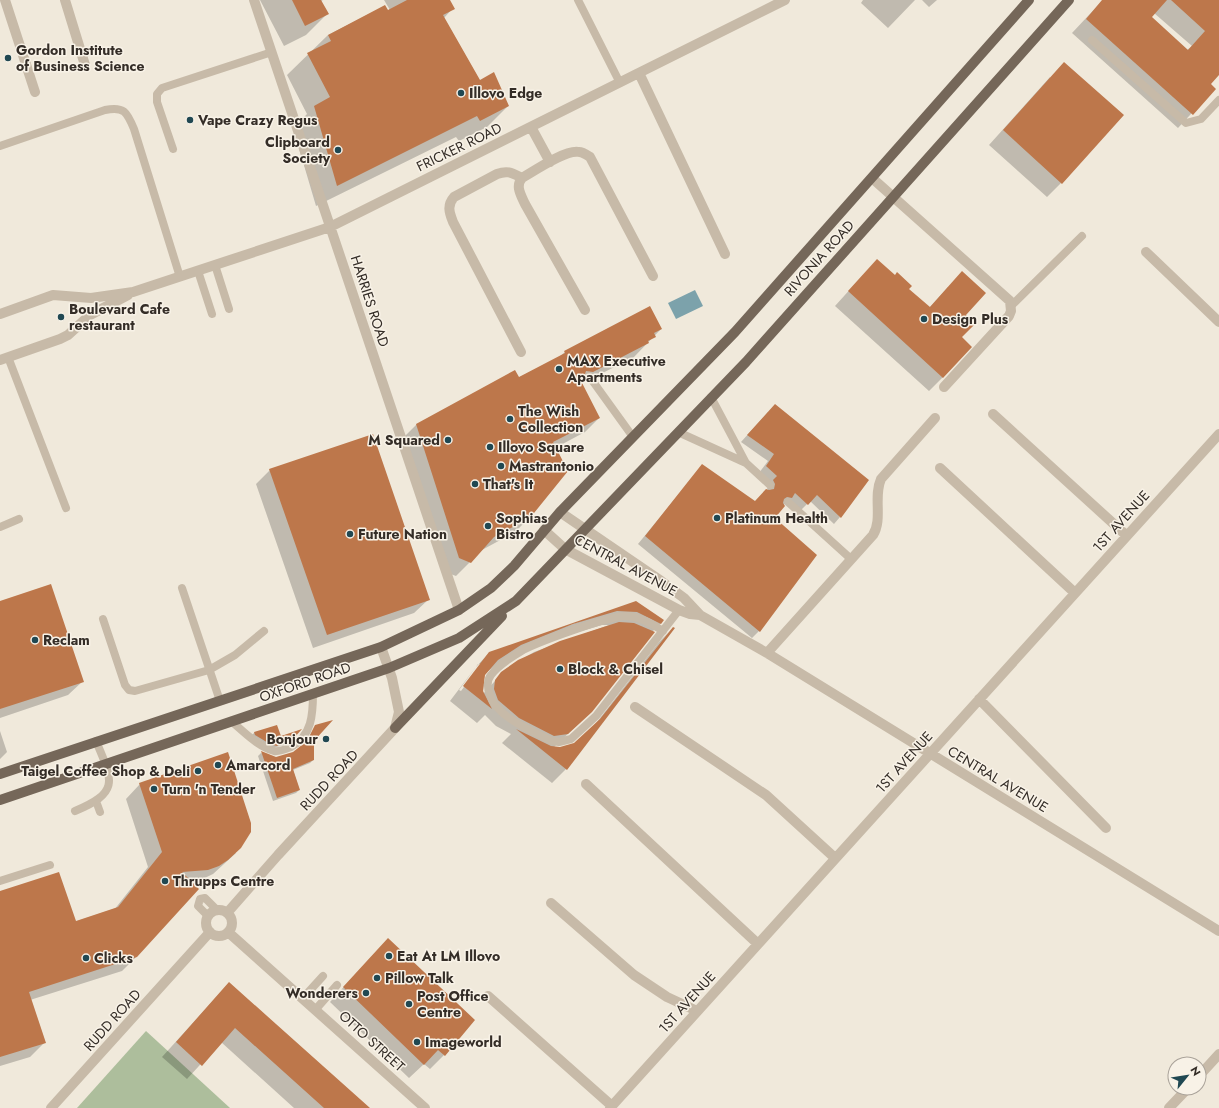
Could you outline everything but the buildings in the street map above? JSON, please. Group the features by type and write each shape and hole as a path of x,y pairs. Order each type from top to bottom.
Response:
{"main road":[{"name":"RIVONIA ROAD","path":"560,512 735,332 1029,0"},
{"name":"RIVONIA ROAD","path":"584,530 746,362 1069,0"},
{"name":"OXFORD ROAD","path":"0,774 381,647 459,610 491,588 514,566 560,512"},
{"name":"OXFORD ROAD","path":"0,800 389,668 459,638 516,602 584,530"},
{"path":"395,728 516,602"}],"street":[{"path":"5,0 35,92"},
{"path":"66,0 85,65"},
{"name":"HARRIES ROAD","path":"254,0 459,610"},
{"name":"FRICKER ROAD","path":"0,314 53,295 91,298 133,292 330,227 785,0"},
{"path":"639,73 725,254"},
{"path":"531,127 550,162"},
{"path":"585,310 520,193 519,181 550,162 572,152 579,152 590,157 653,276"},
{"path":"521,352 453,222 449,208 450,202 454,197 497,174 505,171 511,172 522,178"},
{"path":"872,178 1006,296 1011,306 1009,316 944,387"},
{"path":"1146,252 1219,322"},
{"name":"FRICKER ROAD","path":"4,358 60,339 90,315 133,292"},
{"path":"993,414 1127,536"},
{"path":"767,653 876,531 878,490 881,479 935,418"},
{"name":"1ST AVENUE","path":"611,1107 1219,434"},
{"path":"940,468 1075,593"},
{"name":"CENTRAL AVENUE","path":"560,512 584,530 661,581 689,602 700,615 767,653 1219,931"},
{"name":"CENTRAL AVENUE","path":"544,530 565,549 679,610 690,614 700,615"},
{"path":"381,647 389,668 399,712 395,728"},
{"path":"979,699 1106,828"},
{"path":"635,707 766,795 835,858"},
{"name":"RUDD ROAD","path":"227,913 278,855 395,728"},
{"path":"586,784 758,944"},
{"path":"551,902 634,975 667,996 697,1012"},
{"path":"217,910 227,913 231,924 228,932 219,936 210,932 206,924 208,916 217,910"},
{"name":"RUDD ROAD","path":"52,1108 210,932"},
{"name":"OTTO STREET","path":"228,932 316,1009 425,1108"},
{"path":"488,996 611,1107"},
{"path":"1207,1067 1219,1054"},
{"path":"1169,1108 1180,1096"}],"lane":[{"path":"578,0 620,82"},
{"path":"1092,40 1186,123 1201,119 1219,100"},
{"path":"173,149 157,102 157,94 162,88 272,52"},
{"path":"0,146 105,110 115,108 123,110 128,115 134,129 180,277"},
{"path":"1011,306 1082,236"},
{"path":"215,265 229,309"},
{"path":"198,271 212,314"},
{"path":"4,358 66,508"},
{"path":"589,376 633,437"},
{"path":"711,397 746,463"},
{"path":"678,432 746,463 770,485"},
{"path":"788,502 851,559"},
{"path":"0,527 19,519"},
{"path":"182,588 220,701"},
{"path":"663,631 638,618 626,616 614,618 546,641 523,650 496,670 490,676 488,685 490,696 507,716 552,741 559,742 571,739 596,716 663,631 679,610"},
{"path":"103,619 125,685 129,690 135,691 209,670 235,655 264,631"},
{"path":"231,721 264,747 275,752 284,750 304,737 313,713 313,693"},
{"path":"75,811 104,795 110,780 106,764 96,741"},
{"path":"96,800 100,812"},
{"path":"0,881 50,865"},
{"path":"208,916 198,906 200,899 205,898 217,910"},
{"path":"303,998 323,976"},
{"path":"316,1009 337,985"}],"green space":[{"path":"146,1031 230,1108 77,1108"}],"water":[{"path":"695,290 703,306 676,319 668,303"}],"place":[{"name":"Gordon Institute of Business Science","path":"8,58"},
{"name":"Illovo Edge","path":"461,93"},
{"name":"Vape Crazy Regus","path":"190,120"},
{"name":"Clipboard Society","path":"338,150"},
{"name":"Boulevard Cafe restaurant","path":"61,317"},
{"name":"Design Plus","path":"924,319"},
{"name":"MAX Executive Apartments","path":"559,369"},
{"name":"The Wish Collection","path":"510,419"},
{"name":"M Squared","path":"448,440"},
{"name":"Illovo Square","path":"490,447"},
{"name":"Mastrantonio","path":"501,466"},
{"name":"That's It","path":"475,484"},
{"name":"Platinum Health","path":"717,518"},
{"name":"Sophias Bistro","path":"488,526"},
{"name":"Future Nation","path":"350,534"},
{"name":"Reclam","path":"35,640"},
{"name":"Block & Chisel","path":"560,669"},
{"name":"Bonjour","path":"326,739"},
{"name":"Amarcord","path":"218,765"},
{"name":"Taigel Coffee Shop & Deli","path":"198,771"},
{"name":"Turn 'n Tender","path":"154,789"},
{"name":"Thrupps Centre","path":"165,881"},
{"name":"Eat At LM Illovo","path":"389,956"},
{"name":"Clicks","path":"86,958"},
{"name":"Pillow Talk","path":"377,978"},
{"name":"Wonderers","path":"366,993"},
{"name":"Post Office Centre","path":"409,1004"},
{"name":"Imageworld","path":"417,1042"}]}
